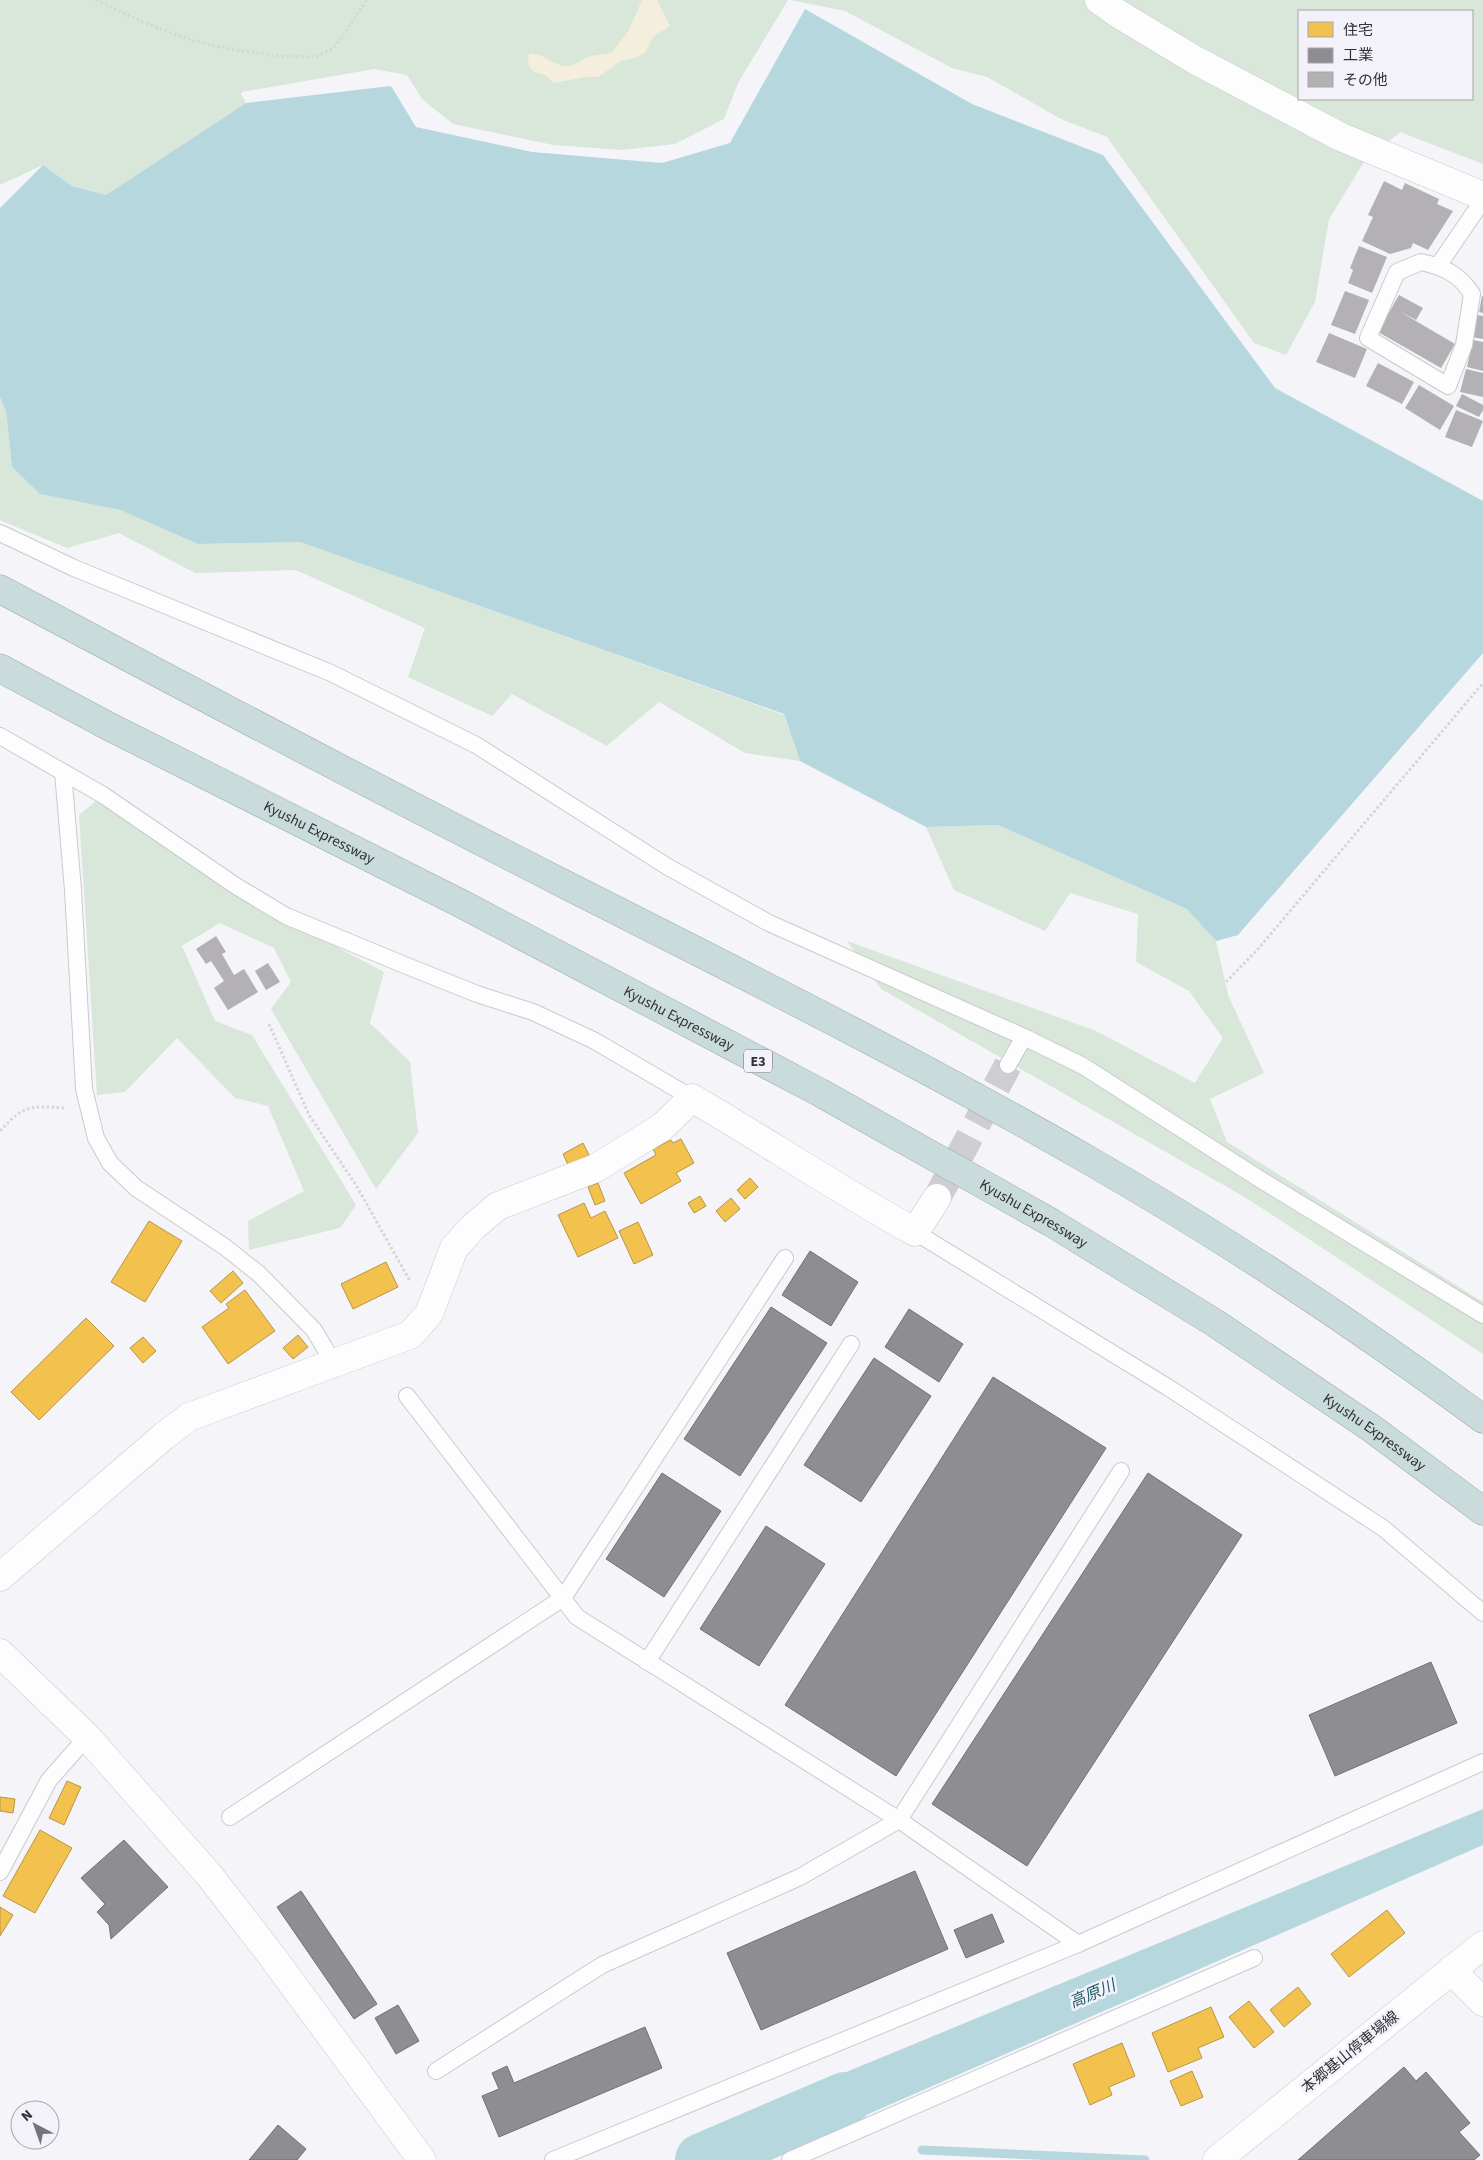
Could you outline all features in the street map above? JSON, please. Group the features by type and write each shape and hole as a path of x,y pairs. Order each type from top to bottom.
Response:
{"highway":[{"path":"0,589 480,841 854,1031 1090,1161 1252,1258 1414,1368 1483,1419"},
{"name":"Kyushu Expressway","path":"0,668 108,726 468,908 801,1083 1052,1223 1215,1323 1371,1428 1483,1511"}],"street":[{"path":"1099,0 1195,60 1342,137 1483,196"},
{"path":"0,1577 164,1436 189,1417 410,1335 429,1314 454,1248 480,1221 498,1206 596,1168 662,1127 692,1098 805,1165 854,1199 915,1232 937,1198"},
{"path":"0,1653 87,1737 209,1874 422,2160"},
{"name":"本郷基山停車場線","path":"1217,2160 1483,1945"},
{"path":"1451,1970 1483,2002"}],"lane":[{"path":"1438,266 1483,200"},
{"path":"1421,262 1438,266 1463,280 1472,294 1464,346 1448,386 1368,338 1397,272 1421,262"},
{"path":"0,533 74,568 331,673 476,745 668,866 769,923 1024,1037 1083,1066 1258,1178 1483,1315"},
{"path":"0,736 103,795 236,886 286,916 477,994 533,1012 595,1041 692,1098"},
{"path":"63,772 73,890 84,1089 96,1138 110,1163 136,1188 225,1247 259,1274 314,1330 334,1364"},
{"path":"1008,1065 1024,1037"},
{"path":"915,1232 1169,1388 1383,1528 1483,1613"},
{"path":"230,1817 563,1598 785,1258"},
{"path":"647,1662 851,1344"},
{"path":"407,1396 577,1617 899,1820 1078,1944"},
{"path":"436,2071 602,1965 800,1877 899,1820 1121,1471"},
{"path":"0,1872 49,1780 87,1737"},
{"path":"553,2160 1078,1944 1483,1762"},
{"path":"790,2160 1254,1958"}],"path":[{"path":"96,0 143,22 191,40 230,49 279,56 315,57 334,48 367,0"},
{"path":"1226,982 1258,949 1483,683"},
{"path":"269,1024 310,1115 356,1185 429,1314"},
{"path":"0,1131 20,1112 31,1106 89,1110"}],"green space":[{"path":"0,0 788,0 738,83 724,119 675,144 622,150 553,145 453,124 422,99 407,75 374,69 242,92 241,94 246,103 106,195 72,186 43,165 0,185"},
{"path":"790,0 1483,0 1483,164 1400,132 1364,162 1329,219 1315,302 1286,355 1254,343 1107,137 1061,119 987,77 952,68 845,11"},
{"path":"0,397 6,411 12,467 40,494 120,510 198,544 300,542 784,715 800,761 745,753 659,702 607,746 512,694 492,716 408,677 425,628 296,570 195,573 119,533 67,548 2,521 0,520"},
{"path":"96,801 239,895 384,972 370,1023 410,1062 418,1133 376,1189 271,1009 291,982 274,948 220,923 182,946 215,1021 252,1035 356,1205 340,1228 249,1250 248,1221 304,1191 268,1106 235,1098 177,1038 125,1092 97,1095 79,815"},
{"path":"998,825 1187,909 1216,941 1228,995 1264,1073 1210,1099 1227,1142 1483,1302 1483,1354 1248,1199 881,989 847,941 1096,1031 1195,1083 1223,1038 1189,991 1136,962 1138,914 1070,893 1045,931 954,890 926,827"}],"sand":[{"path":"642,0 657,0 670,26 653,37 645,53 635,58 621,61 598,77 553,83 547,76 532,71 528,63 529,54 539,55 556,64 569,66 588,57 612,52 629,30"}],"water":[{"path":"805,9 972,104 1103,155 1275,388 1483,501 1483,653 1238,935 1216,941 1187,909 998,825 926,827 800,761 784,714 300,542 198,544 120,510 40,494 12,467 6,411 0,397 0,208 43,165 72,186 106,195 246,103 391,86 416,127 532,152 662,163 730,143"},
{"path":"1483,1809 1483,1845 800,2144 752,2111"}],"building: 住宅":[{"path":"681,1139 694,1163 676,1173 681,1181 641,1204 624,1173 656,1155 653,1149 671,1140 673,1143"},
{"path":"583,1143 590,1157 569,1167 563,1154"},
{"path":"750,1178 758,1187 745,1199 737,1190"},
{"path":"598,1183 605,1201 595,1205 588,1187"},
{"path":"700,1196 706,1206 694,1213 688,1203"},
{"path":"731,1198 740,1209 725,1222 716,1211"},
{"path":"584,1203 591,1218 605,1211 618,1238 578,1257 558,1215"},
{"path":"149,1221 182,1241 145,1302 111,1282"},
{"path":"638,1222 653,1255 634,1264 619,1231"},
{"path":"386,1262 398,1287 353,1309 341,1284"},
{"path":"233,1271 243,1283 221,1303 210,1291"},
{"path":"245,1290 275,1331 228,1364 202,1327 229,1308 226,1304"},
{"path":"86,1318 114,1346 39,1420 11,1392"},
{"path":"298,1335 308,1347 293,1359 283,1348"},
{"path":"143,1337 156,1351 143,1363 130,1348"},
{"path":"67,1781 81,1787 64,1825 49,1818"},
{"path":"0,1797 15,1799 13,1813 0,1811"},
{"path":"40,1830 72,1848 35,1913 3,1896"},
{"path":"0,1907 13,1915 0,1936"},
{"path":"1387,1910 1405,1933 1349,1977 1331,1954"},
{"path":"1298,1987 1311,2004 1284,2027 1270,2010"},
{"path":"1249,2001 1274,2032 1254,2048 1229,2017"},
{"path":"1211,2007 1224,2037 1198,2048 1202,2058 1168,2072 1152,2033"},
{"path":"1122,2043 1135,2076 1109,2087 1112,2095 1090,2105 1073,2064"},
{"path":"1192,2071 1203,2097 1181,2106 1170,2081"}],"building: 工業":[{"path":"810,1251 858,1282 831,1326 782,1295"},
{"path":"771,1307 827,1343 740,1476 684,1439"},
{"path":"909,1309 963,1344 939,1382 885,1347"},
{"path":"874,1358 931,1396 861,1502 804,1465"},
{"path":"993,1377 1106,1448 896,1776 785,1705"},
{"path":"662,1473 721,1511 664,1597 606,1559"},
{"path":"1148,1473 1242,1535 1027,1866 932,1804"},
{"path":"766,1526 825,1564 759,1666 700,1629"},
{"path":"1431,1662 1457,1723 1335,1776 1309,1715"},
{"path":"124,1840 168,1887 111,1939 109,1925 97,1912 105,1904 81,1878"},
{"path":"915,1871 948,1949 761,2030 727,1953"},
{"path":"301,1891 377,2004 354,2019 277,1907"},
{"path":"992,1914 1004,1942 966,1958 954,1930"},
{"path":"398,2005 419,2041 396,2054 375,2018"},
{"path":"645,2027 662,2068 499,2137 482,2096 499,2089 492,2073 507,2066 514,2083"},
{"path":"1404,2067 1416,2081 1426,2072 1470,2123 1459,2132 1480,2155 1474,2160 1298,2160"},
{"path":"278,2125 306,2149 297,2160 249,2160"}],"building: その他":[{"path":"1384,181 1402,190 1405,183 1439,199 1437,204 1453,211 1428,250 1413,243 1411,248 1390,254 1362,241 1373,217 1368,215"},
{"path":"1359,246 1387,257 1372,293 1348,283 1353,270 1350,268"},
{"path":"1345,291 1369,300 1355,334 1331,325"},
{"path":"1399,295 1423,308 1416,320 1399,311 1455,344 1441,368 1378,332"},
{"path":"1483,296 1483,313 1479,312"},
{"path":"1477,315 1483,316 1483,339 1472,337"},
{"path":"1329,333 1367,349 1355,378 1316,362"},
{"path":"1473,340 1483,342 1483,371 1467,367"},
{"path":"1378,363 1414,382 1402,404 1366,386"},
{"path":"1466,369 1483,373 1483,397 1460,392"},
{"path":"1419,385 1454,406 1440,430 1405,408"},
{"path":"1462,394 1483,405 1483,410 1479,417 1456,406"},
{"path":"1456,410 1483,421 1472,447 1445,437"},
{"path":"216,936 226,952 222,954 234,975 244,969 258,992 228,1010 214,988 224,981 211,961 206,964 196,949"},
{"path":"268,963 280,982 266,990 255,971"}],"waterway":[{"name":"高原川","path":"702,2160 845,2099"},
{"path":"922,2150 1145,2160"}],"tunnel":[{"path":"937,1198 1008,1065"}]}
